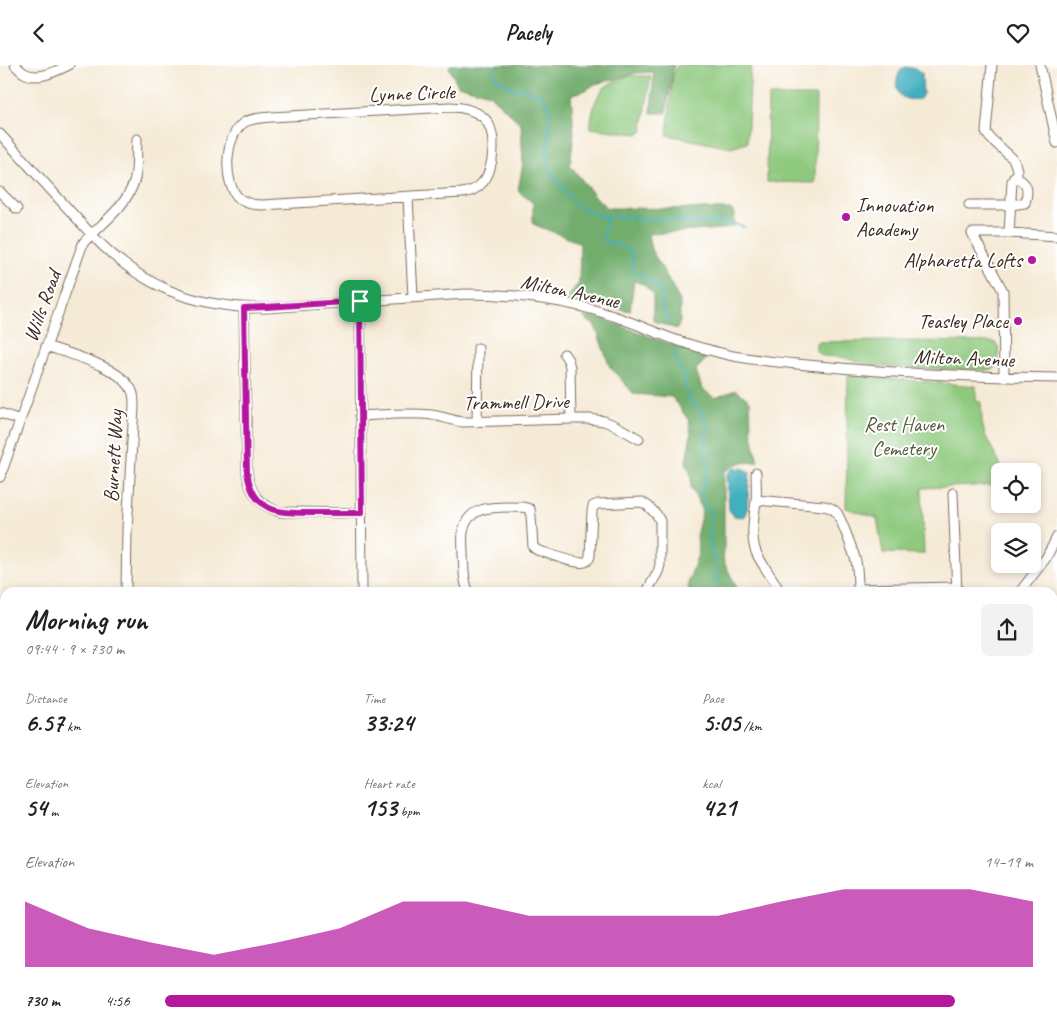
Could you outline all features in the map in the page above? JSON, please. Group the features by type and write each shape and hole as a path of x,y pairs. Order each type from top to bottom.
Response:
{"street":[{"path":"15,65 24,73 34,77 49,74 69,65"},
{"path":"992,65 986,132 1014,160 1017,170 1012,181 1009,233"},
{"path":"1040,65 1054,114 1057,143"},
{"name":"Lynne Circle","path":"459,107 483,117 489,124 493,139 491,166 484,182 471,191 462,193 408,197 252,205 240,199 232,188 228,176 230,143 238,128 244,123 272,117 459,107"},
{"name":"Milton Avenue","path":"0,134 104,248 120,262 158,286 178,295 200,301 244,308 413,297 492,294 525,296 555,301 607,314 692,345 733,356 909,373 1057,378"},
{"name":"Wills Road","path":"0,477 82,246 91,234 128,196 135,181 136,139"},
{"path":"969,205 1022,204 1026,201 1026,186 1021,179 1014,177"},
{"path":"0,192 16,209"},
{"path":"408,197 413,297"},
{"path":"1004,377 1004,291 972,233 1057,236"},
{"path":"360,301 362,587"},
{"path":"244,308 247,472 252,492 264,505 280,512 362,513"},
{"name":"Burnett Way","path":"46,346 95,363 109,370 123,379 132,391 134,406 126,587"},
{"path":"477,422 478,348"},
{"path":"564,353 570,367 571,419"},
{"path":"0,413 20,420"},
{"name":"Trammell Drive","path":"360,416 418,414 434,415 454,421 477,422 571,419 604,421 639,439"},
{"path":"756,473 756,500 753,516 754,545 777,587"},
{"path":"953,493 957,587"},
{"path":"756,500 824,506 835,511 856,561 858,587"},
{"path":"466,587 464,584 463,532 467,521 473,513 482,509 523,507 530,509 532,547 536,550 576,562 584,562 590,556 593,507 598,504 642,502 654,510 660,521 660,565 649,587"},
{"path":"1024,587 1046,558 1057,537"}],"green space":[{"path":"450,65 674,65 666,113 651,113 654,72 637,73 595,84 586,90 571,95 574,133 570,165 607,208 731,209 734,214 735,226 723,229 648,234 651,249 680,301 680,322 677,329 653,321 653,294 643,284 634,281 630,311 566,298 579,283 580,243 533,224 533,203 518,191 523,163 521,124 489,94 458,85 449,68"},
{"path":"751,65 747,143 731,148 667,135 673,76 677,66"},
{"path":"626,76 651,76 642,132 637,134 590,128 595,103 601,92 611,83"},
{"path":"768,96 816,96 815,183 767,182"},
{"path":"583,317 600,318 707,358 696,370 702,389 715,398 736,390 750,401 751,429 758,462 739,463 724,472 723,560 736,587 688,587 688,583 698,554 697,532 702,512 691,488 691,476 686,461 691,435 689,421 672,397 634,394 610,367 595,326"},
{"path":"818,342 994,342 998,346 999,354 997,366 989,370 874,366 841,357 823,356 816,351 816,343"},
{"name":"Rest Haven Cemetery","path":"848,375 976,386 976,401 981,402 985,435 999,463 991,463 991,485 922,488 924,554 883,553 877,518 846,508"}],"water":[{"path":"906,67 916,69 922,73 923,94 920,99 906,99 898,93 898,76 901,69"},
{"path":"742,468 750,472 747,509 744,517 734,516 729,510 727,474 732,469"}],"waterway":[{"path":"493,65 495,76 509,87 542,95 550,110 546,158 554,176 577,206 601,215 606,221 603,235 606,243 617,244 632,253 633,273 648,279 659,289 663,299 663,309 669,322"},
{"path":"601,215 700,223 731,222 744,227"},
{"path":"674,351 691,401 703,414 708,426 705,447 709,471 701,489 703,505 711,512 710,538 716,564 716,587"}],"place":[{"name":"Innovation Academy","path":"846,217"},
{"name":"Alpharetta Lofts","path":"1032,260"},
{"name":"Teasley Place","path":"1018,321"}],"route":[{"path":"360,301 362,513 288,513 271,509 264,505 252,492 248,482 244,308 360,301"}]}
